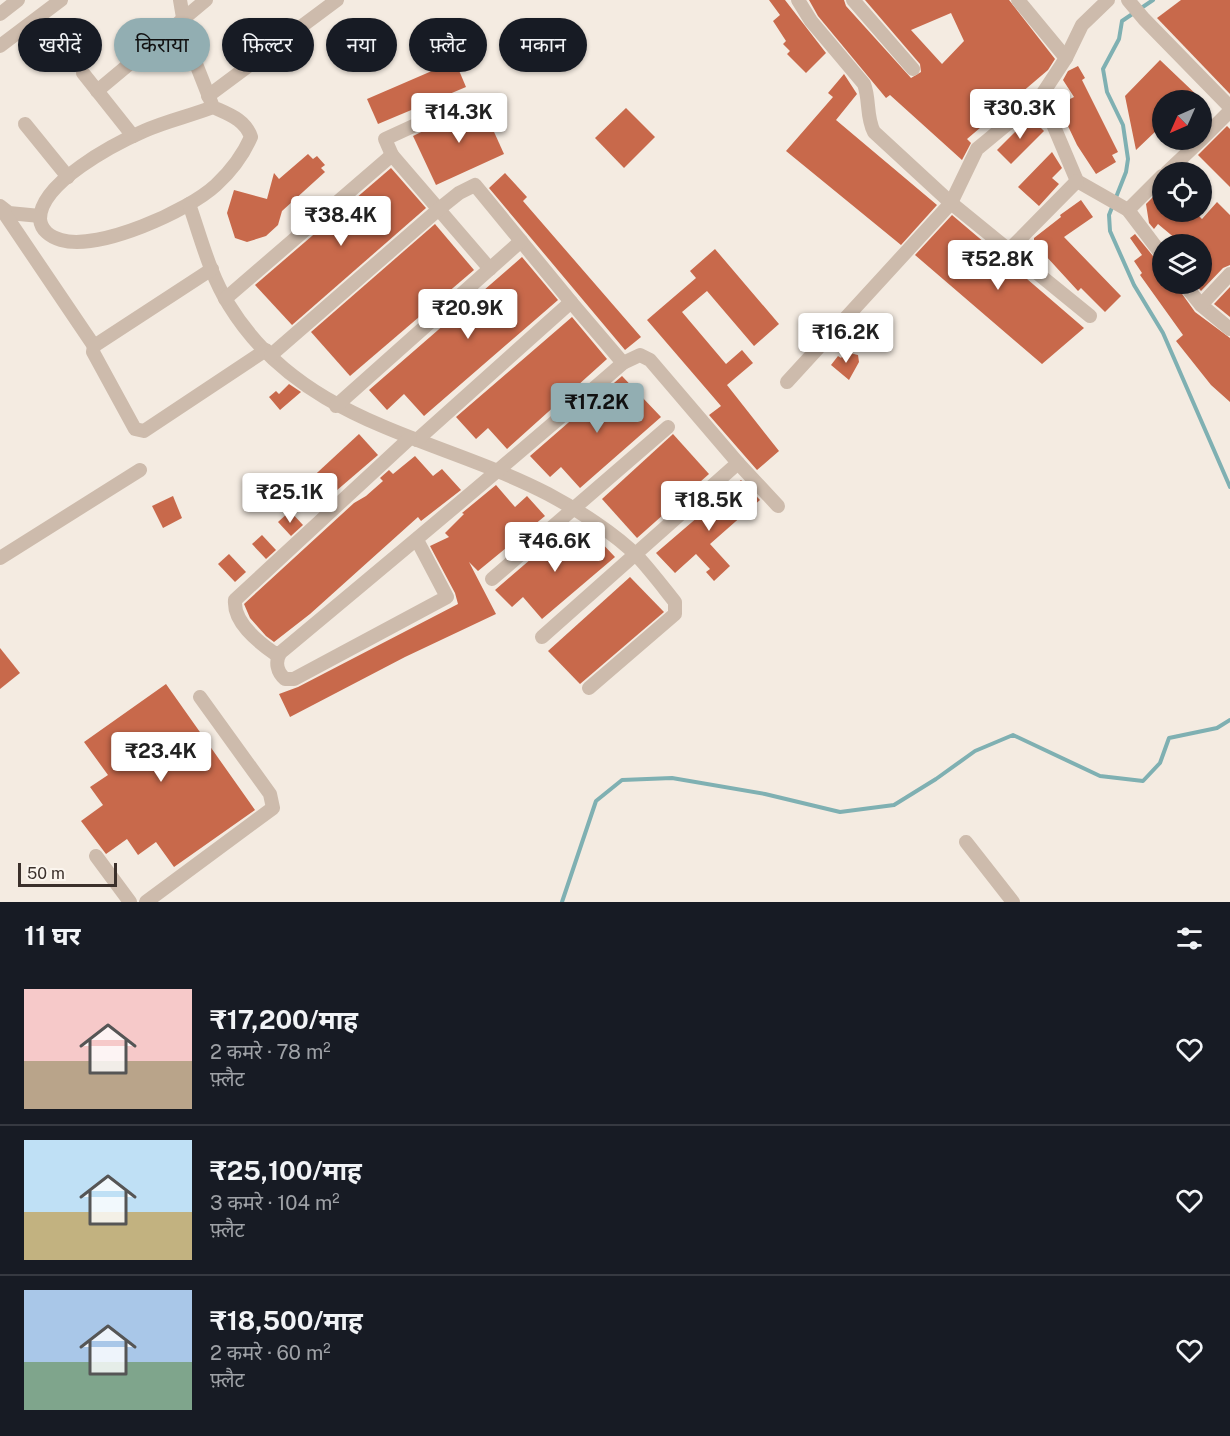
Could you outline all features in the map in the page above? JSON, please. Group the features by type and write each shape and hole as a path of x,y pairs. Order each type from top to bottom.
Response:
{"street":[{"path":"0,14 18,0"},
{"path":"0,46 61,0"},
{"path":"180,0 182,18"},
{"path":"184,18 206,0"},
{"path":"200,72 210,102 238,118 251,137 236,164 215,186 189,204 133,228 103,239 85,242 61,240 48,235 41,225 40,216 45,199 68,177 133,136 210,102 337,0"},
{"path":"798,0 811,21 864,84 868,94 870,125 874,132 951,203 1090,316"},
{"path":"853,0 913,69"},
{"path":"1018,0 1066,58"},
{"path":"787,382 951,203 977,149 1041,96 1066,58 1082,25 1108,0"},
{"path":"1130,2 1230,109 1212,128"},
{"path":"97,91 120,72"},
{"path":"83,73 133,136"},
{"path":"1041,96 1077,181 1092,192 1122,207 1152,243"},
{"path":"459,105 385,139 392,155 490,269"},
{"path":"25,124 68,177"},
{"path":"1177,162 1190,150"},
{"path":"225,299 392,155"},
{"path":"1009,250 1077,181"},
{"path":"1122,207 1152,184"},
{"path":"0,207 94,346 93,352 135,429 140,432 268,353 439,209 459,193 475,185 623,363"},
{"path":"189,204 212,270 225,299 268,353 336,406 549,495 637,556 675,602 676,611 589,688"},
{"path":"0,207 9,213 40,216"},
{"path":"336,406 521,241"},
{"path":"94,346 212,270"},
{"path":"1201,305 1230,274"},
{"path":"1192,294 1201,305 1230,329"},
{"path":"280,653 274,653 266,647 241,622 235,613 235,600 571,302"},
{"path":"417,540 447,597 294,679 285,679 280,674 277,658 280,653 498,472 623,363 640,355 650,360 778,506"},
{"path":"492,579 668,428"},
{"path":"542,637 637,556 738,463"},
{"path":"0,558 140,470"},
{"path":"146,902 273,808 270,794 200,697"},
{"path":"966,842 1012,902"},
{"path":"96,856 130,902"}],"building":[{"path":"769,0 785,0 826,53 806,73 787,54 790,51 783,44 786,41 773,21 780,15"},
{"path":"809,0 844,0 846,6 911,78 921,72 920,64 865,0 1009,0 1055,59 1048,70 967,139 971,143 962,160 890,95 886,98 818,16","holes":["951,13 964,41 942,64 911,30"]},
{"path":"1181,0 1230,0 1230,94 1157,18"},
{"path":"1160,60 1192,90 1152,90 1152,135 1136,150 1125,96"},
{"path":"1078,66 1085,78 1082,80 1118,152 1112,155 1116,162 1096,174 1077,145 1058,105 1074,97 1063,80 1068,71"},
{"path":"430,72 460,72 466,87 378,124 367,99"},
{"path":"844,74 857,94 836,120 937,205 901,245 786,151 833,97 828,93"},
{"path":"481,103 504,154 436,185 413,136"},
{"path":"626,108 655,137 624,168 595,138"},
{"path":"1030,117 1044,131 1011,164 997,150"},
{"path":"1227,126 1230,129 1230,187 1212,169 1212,162 1205,162 1198,155 1203,150 1212,150 1212,141"},
{"path":"1052,152 1062,168 1052,178 1059,184 1039,206 1018,187"},
{"path":"308,154 313,159 317,156 325,165 321,168 325,172 282,211 278,225 266,236 247,242 235,238 227,213 234,190 267,199 274,173 279,179"},
{"path":"391,168 426,208 292,325 255,285"},
{"path":"505,173 527,197 523,201 641,337 625,350 489,188"},
{"path":"1152,198 1152,222 1212,222 1212,208 1217,202 1230,215 1230,265 1223,268 1212,280 1212,234 1170,234 1158,224 1154,229 1149,223 1146,204"},
{"path":"1081,200 1093,217 1064,237 1121,296 1105,312 1081,288 1078,291 1034,243 1034,238"},
{"path":"952,215 998,254 987,267 992,271 1006,261 1084,328 1042,364 915,255"},
{"path":"435,224 474,270 350,376 311,332"},
{"path":"1135,234 1152,255 1152,292 1140,275 1142,273 1134,261 1142,255 1130,238"},
{"path":"715,249 779,324 754,346 707,291 682,312 726,364 742,350 753,363 727,385 779,451 757,470 709,415 721,406 647,320 696,278 690,271"},
{"path":"522,257 558,300 424,416 404,394 387,410 369,390"},
{"path":"1230,287 1230,317 1214,304"},
{"path":"1154,294 1182,294 1195,312 1230,338 1230,402 1211,385 1176,341 1183,335"},
{"path":"572,317 607,359 507,449 488,428 476,439 456,417"},
{"path":"846,352 858,355 859,362 849,380 831,365 838,356 841,358"},
{"path":"622,376 661,417 580,488 561,467 550,477 530,456"},
{"path":"289,384 301,392 280,410 269,397 276,391 279,394"},
{"path":"359,434 378,455 322,503 305,484"},
{"path":"673,434 709,474 637,538 602,499"},
{"path":"415,456 433,476 442,469 461,490 421,521 418,517 310,614 274,642 266,636 250,618 244,604 354,503 383,481 380,478 389,470 393,474"},
{"path":"741,480 760,500 710,544 730,566 714,581 706,572 710,569 696,554 675,573 656,553"},
{"path":"496,485 515,507 527,496 545,516 478,571 469,562 496,614 405,657 290,717 279,694 298,687 458,604 455,593 430,546 449,537 445,533 464,514 462,513"},
{"path":"173,496 182,518 163,528 152,506"},
{"path":"290,511 303,525 291,536 278,522"},
{"path":"567,528 585,547 596,537 615,557 542,619 523,597 512,607 495,590"},
{"path":"262,535 276,550 266,559 252,544"},
{"path":"229,554 246,572 235,582 218,564"},
{"path":"630,577 664,612 580,684 548,651"},
{"path":"0,648 20,673 0,689"},
{"path":"166,684 255,810 174,867 156,842 138,855 127,839 106,854 81,821 103,805 90,787 108,775 84,742"}],"waterway":[{"path":"1153,0 1122,21 1119,39 1103,69 1107,92 1123,125 1128,159 1126,172 1109,215 1110,231 1134,285 1163,333 1230,487"},
{"path":"562,902 596,801 622,780 672,778 765,794 840,812 894,805 975,751 1013,735 1100,776 1143,781 1160,763 1169,738 1217,728 1230,720"}]}
